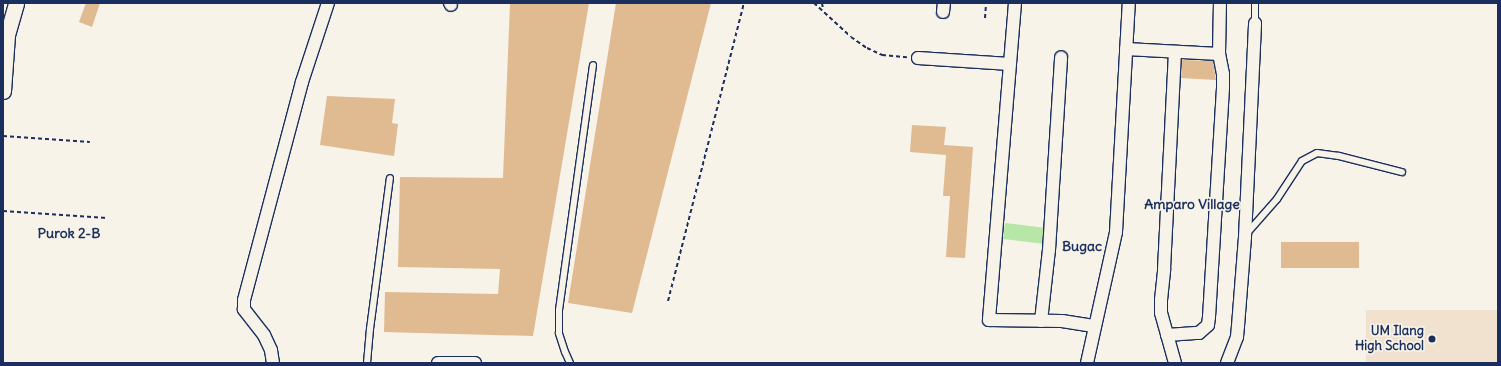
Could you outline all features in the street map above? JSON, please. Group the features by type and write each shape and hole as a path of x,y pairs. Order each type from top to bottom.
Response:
{"street":[{"path":"3,91 7,35 16,3"},
{"path":"273,363 271,350 264,335 244,309 244,300 302,82 328,3"},
{"path":"1015,3 989,320 1072,322 1094,326"},
{"path":"1087,363 1116,232 1129,3"},
{"path":"1167,335 1199,333 1208,325 1222,101 1223,74 1219,54 1220,3"},
{"path":"1228,363 1237,336 1245,237 1255,23"},
{"path":"1126,49 1219,54"},
{"path":"1175,52 1164,270 1161,300 1161,313 1175,363"},
{"path":"1042,321 1049,250 1062,57"},
{"path":"918,58 1010,64"},
{"path":"438,363 475,363"}],"lane":[{"path":"1255,3 1255,23"},
{"path":"570,363 559,333 559,310 592,65"},
{"path":"1245,237 1251,226 1277,199 1302,161 1312,155 1317,153 1331,154 1402,172"},
{"path":"367,363 370,329 390,178"}],"path":[{"path":"668,301 744,3"},
{"path":"814,3 823,9 851,36 867,48 882,55 918,58"},
{"path":"822,3 823,9"},
{"path":"985,18 986,3"},
{"path":"3,136 90,142"},
{"path":"3,211 107,218"}],"shaded area":[{"name":"UM Ilang High School","path":"1366,310 1498,310 1498,363 1366,363"}],"green space":[{"path":"1005,223 1044,228 1042,244 1003,239"}],"building":[{"path":"86,3 100,3 92,27 79,22"},
{"path":"510,3 589,3 533,336 384,332 385,292 498,294 500,269 398,267 400,177 503,178"},
{"path":"616,3 711,3 632,313 568,303"},
{"path":"1182,60 1213,61 1216,80 1181,78"},
{"path":"327,96 395,99 392,123 398,124 394,156 320,145"},
{"path":"912,125 946,127 944,145 973,147 965,258 946,257 950,196 943,196 946,155 910,152"},
{"path":"1281,242 1359,242 1359,268 1281,268"}],"place":[{"name":"UM Ilang High School","path":"1432,339"}],"district":[{"name":"Amparo Village","path":"1192,204"},
{"name":"Purok 2-B","path":"69,233"},
{"name":"Bugac","path":"1082,246"}]}
